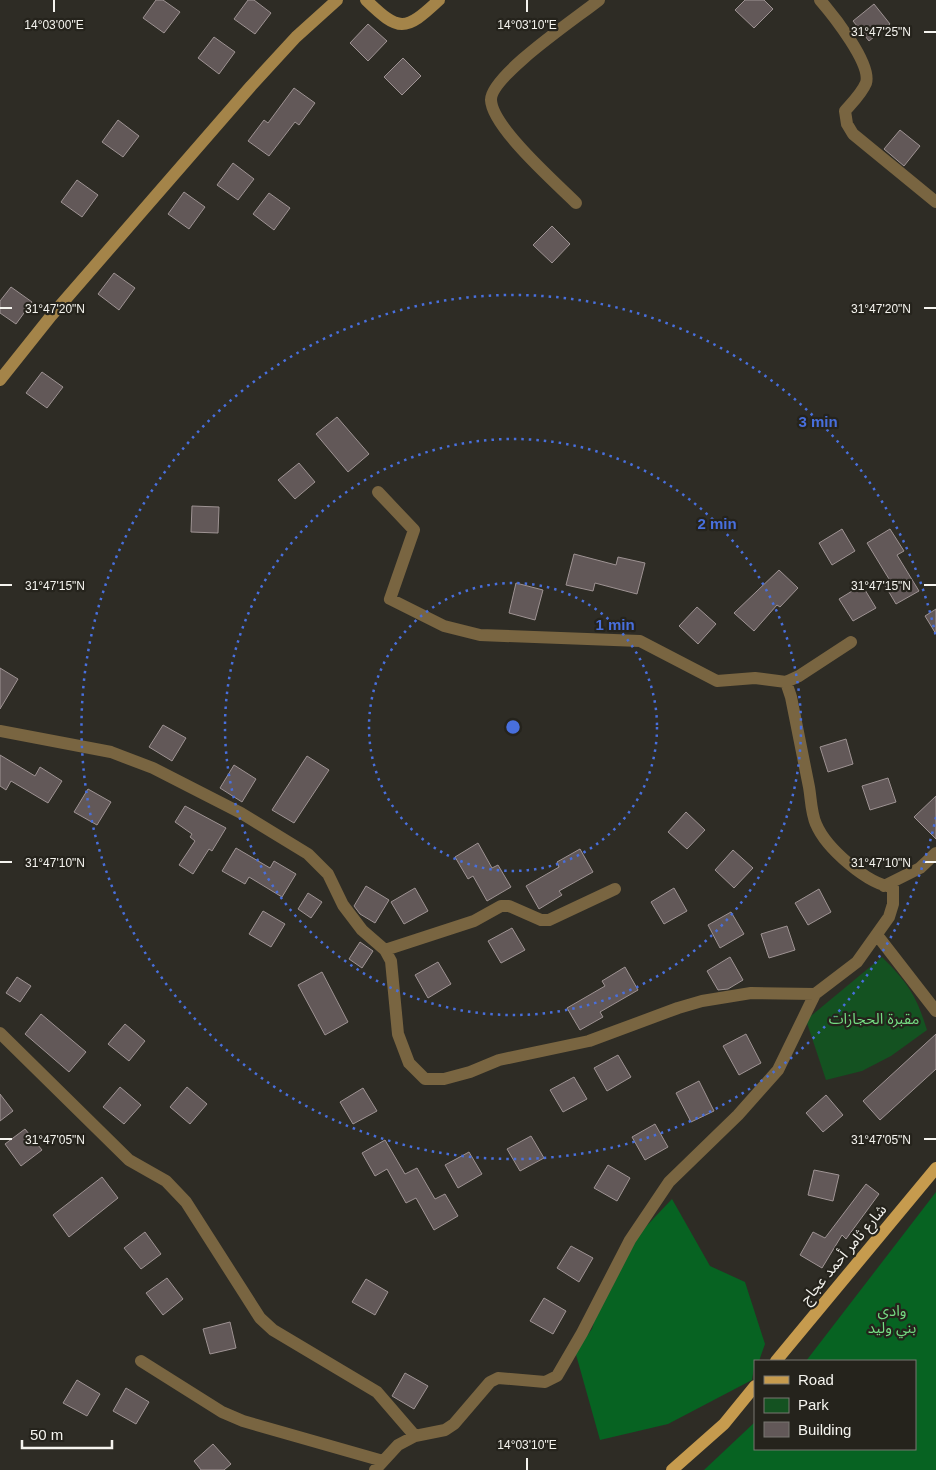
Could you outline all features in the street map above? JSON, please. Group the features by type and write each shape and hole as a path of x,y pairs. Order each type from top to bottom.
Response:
{"main road":[{"name":"شارع ثامر أحمد عجاج","path":"777,1360 936,1168"},
{"path":"672,1470 724,1424 754,1387"}],"street":[{"path":"0,380 51,316 251,86 296,37 337,0"},
{"path":"366,0 387,20 398,25 412,22 439,0"},
{"path":"576,202 511,137 494,112 491,100 493,90 498,81 524,58 599,0"},
{"path":"820,0 832,14 866,68 866,82 845,111 847,124 853,134 936,202"},
{"path":"378,492 414,530 390,598 444,626 480,635 640,641 716,682 755,678 786,682 799,676 851,642"},
{"path":"141,1361 222,1412 243,1421 379,1465 398,1445 415,1436 445,1430 454,1424 490,1382 498,1378 545,1382 557,1376 582,1333 630,1240 674,1176 738,1115 778,1070 815,994 857,962 889,917 893,904 894,887 884,886 870,879 848,862 831,846 816,824 792,697 786,682"},
{"path":"0,731 111,752 153,768 241,813 308,854 328,874 343,905 362,930 385,950 391,961 398,1034 410,1064 426,1079 444,1079 470,1072 498,1060 590,1041 702,1001 751,993 815,994"},
{"path":"884,886 920,868 936,853"},
{"path":"385,950 474,921 501,906 509,906 541,920 549,920 615,889"},
{"path":"877,935 936,1011"},
{"path":"0,1033 129,1160 166,1181 186,1202 260,1318 272,1330 377,1392 415,1436"}],"green space":[{"name":"مقبرة الحجازات","path":"882,957 905,982 915,998 927,1030 891,1056 862,1071 826,1080 806,1020"},
{"name":"وادي بني وليد","path":"936,1192 936,1470 704,1470 754,1423 754,1450 916,1450 916,1360 807,1360"},
{"path":"672,1199 710,1266 745,1282 765,1344 759,1360 754,1360 752,1380 668,1424 600,1440 575,1351 592,1329 604,1287 636,1237"}],"building":[{"path":"156,0 163,0 180,12 164,33 143,18"},
{"path":"248,0 254,0 271,13 255,34 234,19"},
{"path":"745,0 764,0 773,9 754,28 735,10"},
{"path":"874,4 890,24 869,41 853,21"},
{"path":"368,24 387,41 368,61 350,43"},
{"path":"214,37 235,52 219,74 198,58"},
{"path":"403,58 421,76 402,95 384,77"},
{"path":"294,88 315,103 299,125 295,122 269,156 248,141 264,120 268,123"},
{"path":"118,120 139,136 123,157 102,142"},
{"path":"900,130 920,146 904,166 884,149"},
{"path":"233,163 254,179 238,200 217,185"},
{"path":"77,180 98,195 82,217 61,202"},
{"path":"184,192 205,207 189,229 168,214"},
{"path":"269,193 290,208 274,230 253,214"},
{"path":"552,226 570,244 552,263 533,245"},
{"path":"114,273 135,288 119,310 98,294"},
{"path":"11,287 32,302 16,324 0,313 0,301"},
{"path":"42,372 63,387 47,408 26,393"},
{"path":"337,417 369,454 348,472 316,434"},
{"path":"299,463 315,482 295,499 278,480"},
{"path":"192,506 219,507 218,533 191,532"},
{"path":"842,529 855,551 832,565 819,543"},
{"path":"890,529 904,551 897,555 919,591 896,604 883,582 889,579 867,543"},
{"path":"574,554 616,565 618,557 645,563 637,594 595,583 593,591 566,585"},
{"path":"779,570 798,588 780,607 777,605 754,631 734,613"},
{"path":"516,583 543,590 535,620 509,613"},
{"path":"862,585 876,608 853,621 839,599"},
{"path":"697,607 716,624 698,644 679,626"},
{"path":"936,609 936,634 925,616"},
{"path":"0,668 18,679 0,709"},
{"path":"163,725 186,738 172,761 149,747"},
{"path":"846,739 853,764 828,772 820,747"},
{"path":"0,755 35,776 40,767 62,781 48,803 11,781 6,790 0,786"},
{"path":"307,756 329,770 294,823 272,810"},
{"path":"234,765 256,779 242,802 220,788"},
{"path":"888,778 896,802 870,810 862,786"},
{"path":"88,789 111,802 97,825 74,812"},
{"path":"936,796 936,839 914,817"},
{"path":"185,806 226,828 212,851 209,849 193,874 179,865 195,841 190,837 192,834 175,822"},
{"path":"686,812 705,830 687,849 668,832"},
{"path":"478,843 492,868 498,865 511,887 487,901 473,876 468,879 455,857"},
{"path":"236,848 270,868 274,861 296,874 282,897 249,877 245,884 222,871"},
{"path":"580,849 593,872 559,891 562,895 539,909 526,886 559,867 557,862"},
{"path":"733,850 753,868 734,888 715,870"},
{"path":"366,886 389,900 375,923 360,914 354,906"},
{"path":"415,888 428,911 404,924 391,902"},
{"path":"674,888 687,911 664,924 651,902"},
{"path":"819,889 831,912 808,925 795,903"},
{"path":"308,893 322,902 311,918 298,909"},
{"path":"263,911 285,924 271,947 249,934"},
{"path":"731,912 744,934 720,948 708,925"},
{"path":"787,926 795,950 769,958 761,934"},
{"path":"512,928 525,950 501,963 488,941"},
{"path":"360,942 373,951 362,968 349,959"},
{"path":"730,957 743,980 728,989 718,990 707,971"},
{"path":"438,962 451,984 428,998 415,975"},
{"path":"625,967 638,990 600,1012 603,1017 580,1030 567,1008 605,986 602,981"},
{"path":"322,972 348,1022 325,1035 298,985"},
{"path":"17,977 31,986 20,1002 6,993"},
{"path":"41,1014 86,1052 69,1072 25,1034"},
{"path":"125,1024 145,1041 129,1061 108,1044"},
{"path":"746,1034 761,1063 739,1075 723,1046"},
{"path":"936,1034 936,1069 880,1120 863,1101"},
{"path":"618,1055 631,1077 607,1091 594,1068"},
{"path":"574,1077 587,1099 563,1112 550,1090"},
{"path":"699,1081 714,1111 691,1122 676,1093"},
{"path":"120,1087 141,1105 124,1124 103,1107"},
{"path":"187,1087 207,1104 190,1124 170,1107"},
{"path":"363,1088 377,1111 353,1124 340,1102"},
{"path":"0,1094 13,1111 0,1121"},
{"path":"826,1095 843,1115 823,1132 806,1113"},
{"path":"655,1124 668,1147 645,1160 632,1137"},
{"path":"25,1129 42,1150 21,1166 5,1144"},
{"path":"531,1136 544,1158 520,1171 507,1149"},
{"path":"385,1140 405,1174 417,1168 435,1199 445,1194 458,1216 434,1230 416,1198 406,1203 387,1169 375,1176 362,1153"},
{"path":"469,1152 482,1174 458,1188 445,1165"},
{"path":"608,1165 630,1178 617,1201 594,1188"},
{"path":"814,1170 839,1175 833,1201 808,1195"},
{"path":"102,1177 118,1198 69,1237 53,1215"},
{"path":"866,1184 879,1194 846,1239 842,1235 822,1268 800,1255 813,1232 825,1238"},
{"path":"145,1232 161,1254 141,1269 124,1248"},
{"path":"571,1246 593,1258 579,1282 557,1268"},
{"path":"167,1278 183,1299 163,1315 146,1293"},
{"path":"366,1279 388,1292 375,1315 352,1302"},
{"path":"544,1298 566,1311 553,1334 530,1321"},
{"path":"230,1322 236,1348 210,1354 203,1329"},
{"path":"405,1373 428,1386 414,1409 392,1396"},
{"path":"77,1380 100,1394 87,1416 63,1403"},
{"path":"126,1388 149,1402 136,1424 113,1411"},
{"path":"213,1444 231,1464 224,1470 201,1470 194,1461"}]}
